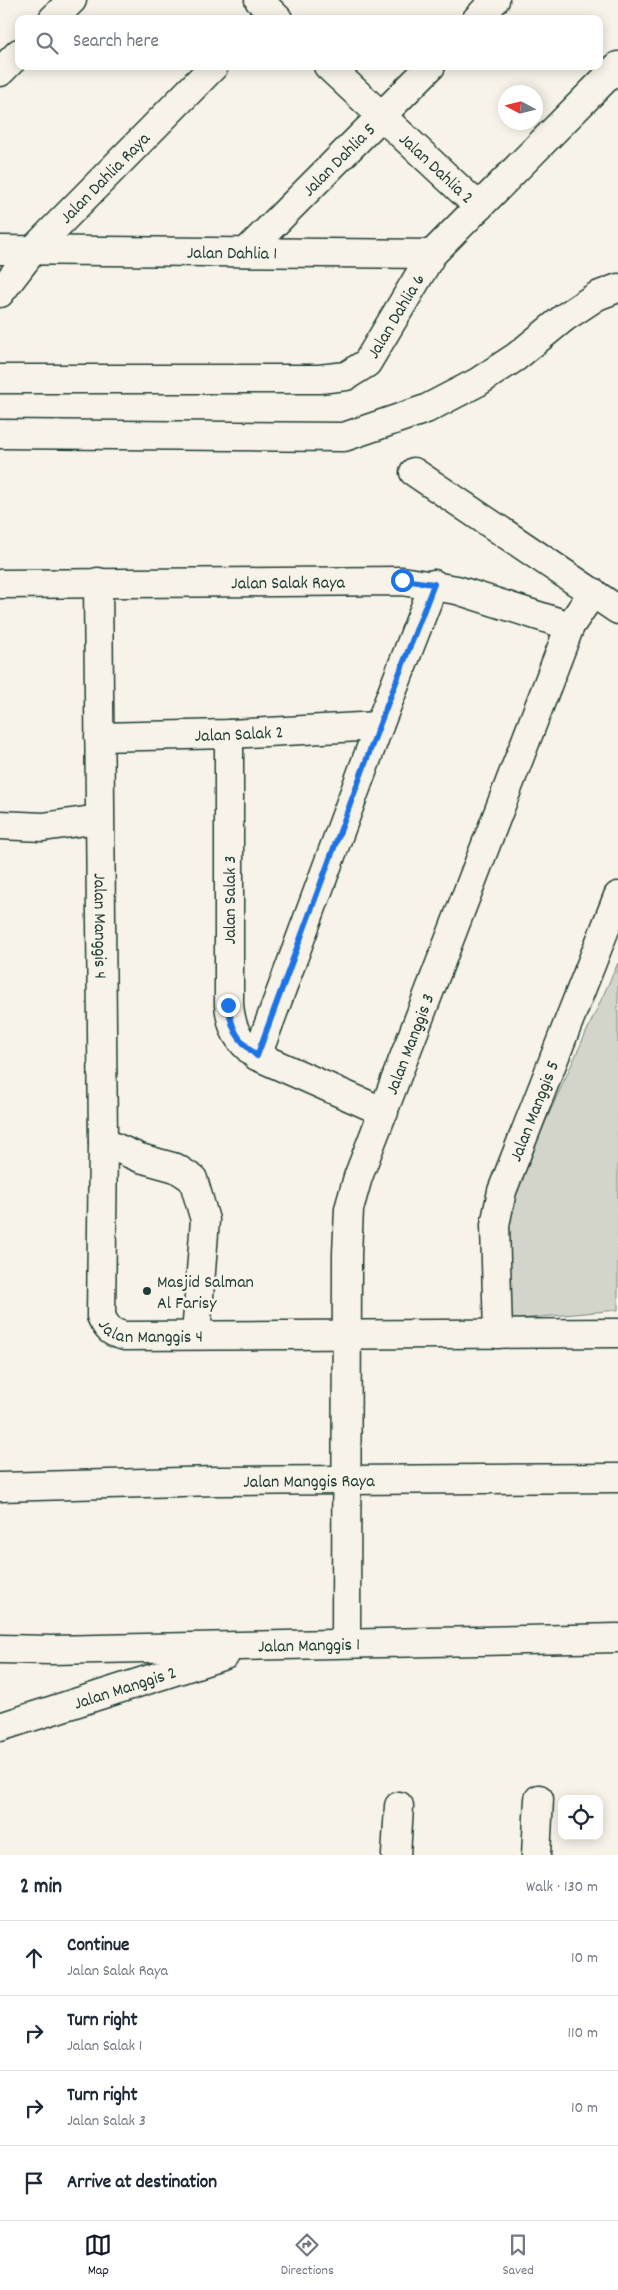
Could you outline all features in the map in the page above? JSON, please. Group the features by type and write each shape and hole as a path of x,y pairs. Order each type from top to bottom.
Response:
{"street":[{"path":"57,15 72,0"},
{"path":"481,15 495,0"},
{"path":"0,72 15,57"},
{"name":"Jalan Dahlia 6","path":"0,379 319,379 346,376 367,363 432,254 618,66"},
{"name":"Jalan Dahlia Raya","path":"0,293 33,250 210,70"},
{"name":"Jalan Dahlia 2","path":"332,70 479,207"},
{"name":"Jalan Dahlia 5","path":"246,252 427,70"},
{"name":"Jalan Dahlia 1","path":"0,250 432,254"},
{"path":"0,434 344,437 426,409 478,382 516,357 565,317 597,296 618,288"},
{"path":"414,472 618,610"},
{"name":"Jalan Salak Raya","path":"0,584 402,580 434,584 570,626"},
{"name":"Jalan Manggis 4","path":"98,582 103,1142 101,1316 106,1328 112,1333 125,1336 618,1333"},
{"path":"257,1056 379,726 434,584"},
{"name":"Jalan Manggis 3","path":"346,1643 348,1481 346,1336 349,1209 358,1177 570,626 592,592"},
{"name":"Jalan Salak 2","path":"99,736 229,734 379,726"},
{"name":"Jalan Salak 3","path":"229,734 228,1005 231,1026 241,1042 257,1056 384,1112"},
{"path":"0,825 43,827 99,819"},
{"name":"Jalan Manggis 5","path":"498,1334 495,1225 502,1191 616,909"},
{"path":"103,1142 140,1158 176,1168 193,1179 205,1220 196,1336"},
{"name":"Jalan Manggis Raya","path":"0,1487 217,1481 618,1478"},
{"name":"Jalan Manggis 1","path":"0,1649 51,1650 618,1638"},
{"name":"Jalan Manggis 2","path":"0,1727 251,1646"},
{"path":"536,1855 539,1799"},
{"path":"396,1855 399,1806"}],"shaded area":[{"path":"618,963 618,1310 508,1320 508,1211 526,1164"}],"place":[{"name":"Masjid Salman Al Farisy","path":"147,1291"}],"route":[{"path":"228,1005 231,1026 241,1042 257,1056 379,726 434,584 402,580"}]}
